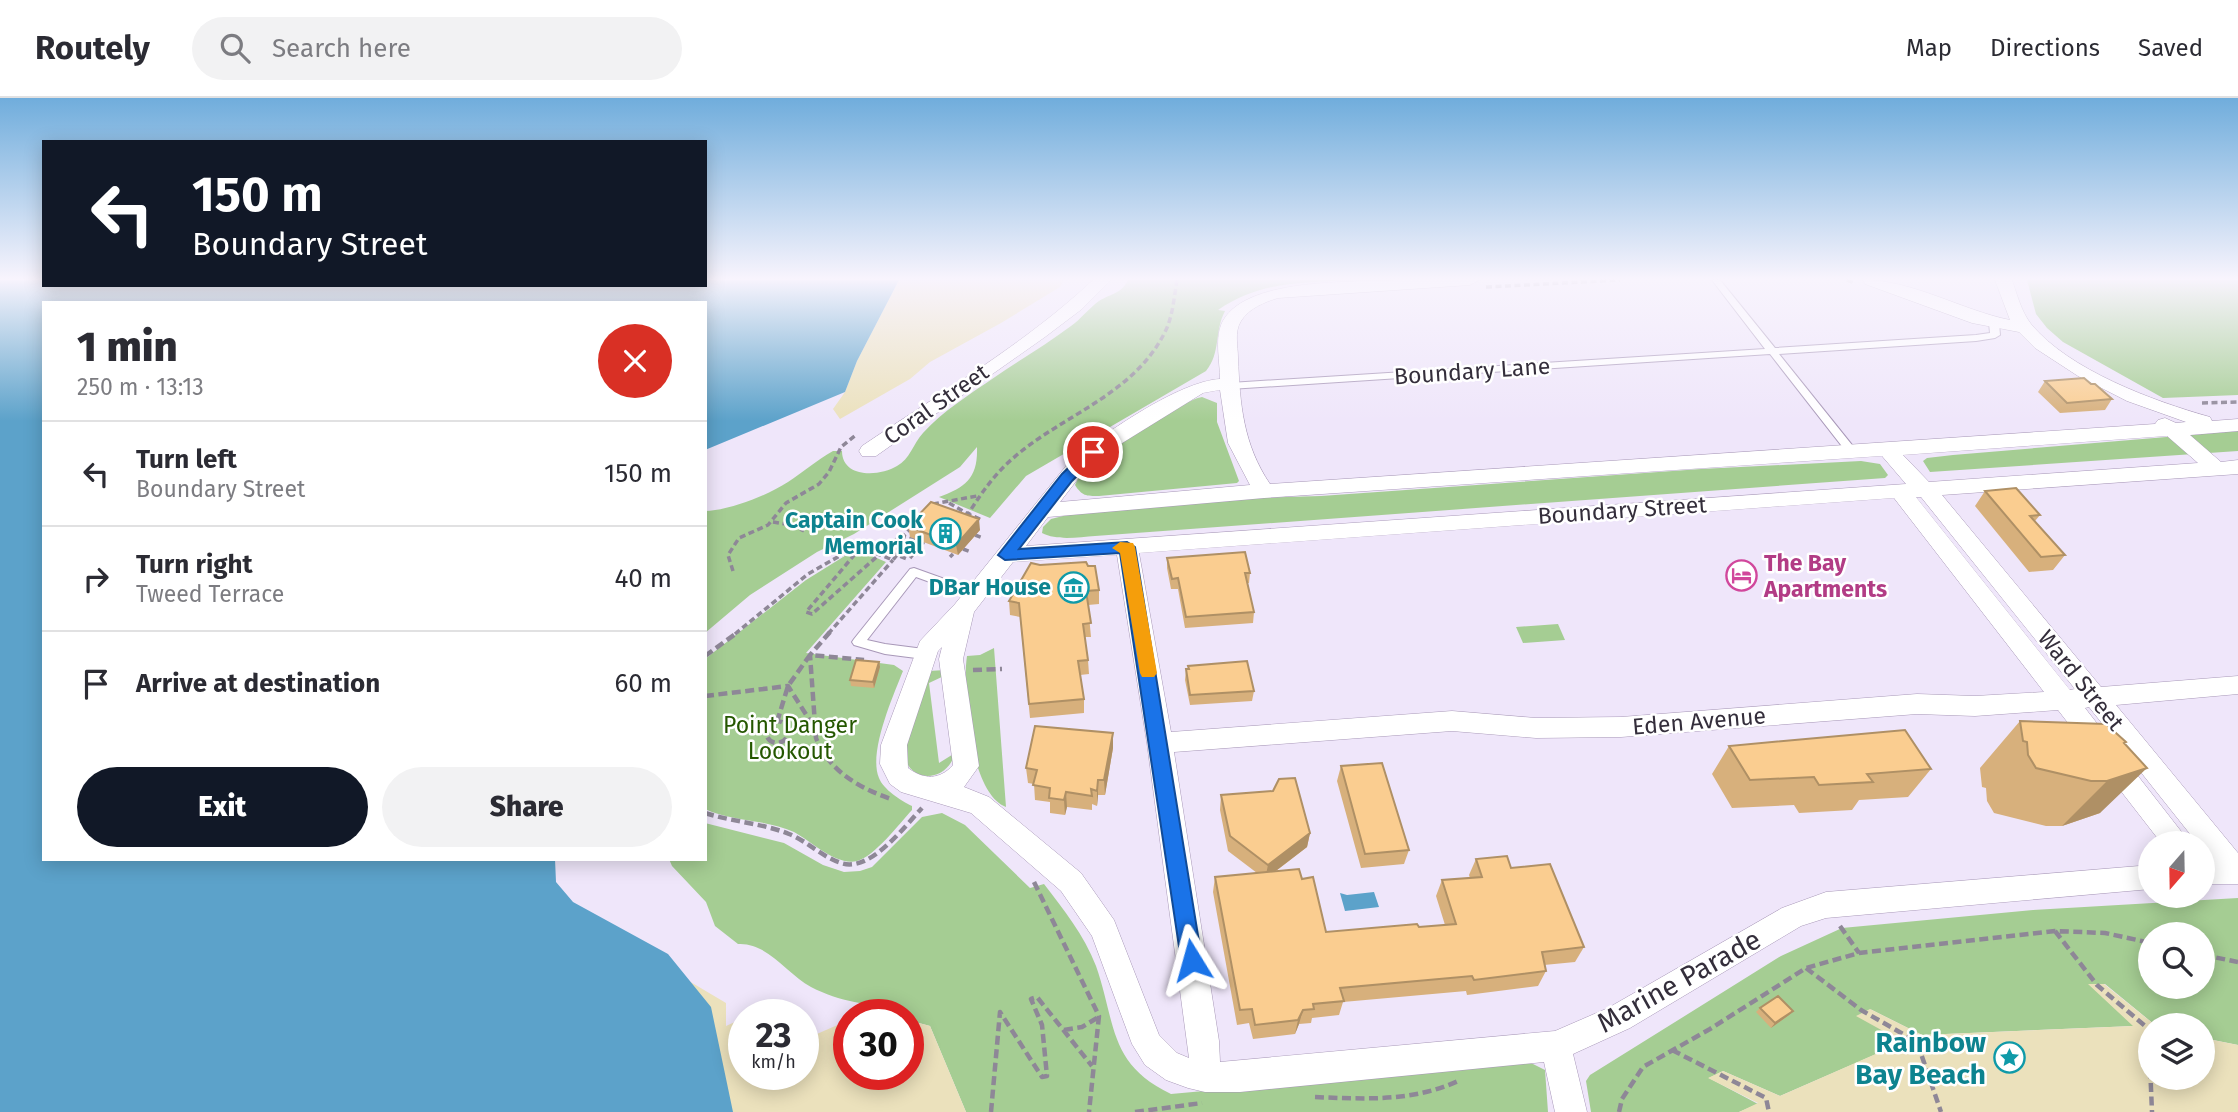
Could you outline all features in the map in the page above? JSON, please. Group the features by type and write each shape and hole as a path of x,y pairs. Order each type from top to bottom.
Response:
{"street":[{"name":"Coral Street","path":"869,452 1046,327"},
{"path":"1229,327 1230,385 1235,436 1243,459 1264,491"},
{"path":"2022,327 2053,351 2107,383 2171,430 2216,468"},
{"path":"2107,383 2172,412 2235,426"},
{"path":"920,798 910,784 899,776 892,755 924,654 940,631 968,602 1077,466 1099,448 1196,389 1210,385 1230,385"},
{"name":"Boundary Street","path":"1039,511 1264,491 2235,426"},
{"name":"Ward Street","path":"1888,450 2066,699 2168,831"},
{"name":"Boundary Street","path":"1005,555 2238,467"},
{"name":"Ward Street","path":"1915,489 2063,664 2095,697 2116,729 2237,871"},
{"path":"920,798 966,798 985,809 1059,870 1088,904 1112,947 1142,1034 1151,1050 1172,1068 1205,1077 1204,1041 1160,743 1127,547"},
{"path":"968,602 951,655 966,764 974,790 985,809"},
{"path":"924,654 951,655"},
{"name":"Eden Avenue","path":"1160,743 1452,721 1536,728 1621,727 1917,704 1975,706 2238,685"},
{"path":"920,798 937,787 951,783 962,774 966,764"},
{"path":"2216,872 2237,871"},
{"name":"Marine Parade","path":"1205,1077 1263,1075 1556,1046 1619,1018 1792,917 1826,905 2138,878"},
{"path":"1556,1046 1571,1112"}],"lane":[{"path":"1754,327 1852,452"},
{"name":"Boundary Lane","path":"1230,385 1990,337 1996,334 1995,327"},
{"path":"924,654 858,642 914,572 968,602"}],"path":[{"path":"968,514 977,496 996,472 1022,449 1130,378 1148,359 1166,327"},
{"path":"2194,403 2238,402"},
{"path":"927,511 935,503 977,496"},
{"path":"947,502 980,519"},
{"path":"908,559 923,543 903,536 919,519"},
{"path":"773,522 792,525 804,531"},
{"path":"975,535 983,538"},
{"path":"862,548 806,612 812,614 898,538 904,541 894,554 897,555"},
{"path":"707,655 756,619 808,574 857,546 886,558"},
{"path":"963,549 971,552"},
{"path":"777,722 788,725 790,732 783,741 770,742 765,738 765,732 777,722 788,686 810,655 893,560"},
{"path":"810,655 816,740 827,757 845,775 877,794 899,802"},
{"path":"707,696 788,686"},
{"path":"788,686 815,729"},
{"path":"707,813 774,828 793,835 844,865 856,865 871,859 920,798"},
{"path":"1033,880 1099,1016 1088,1112"},
{"path":"1839,925 1859,953"},
{"path":"2055,931 2097,985 2138,1021"},
{"path":"1619,1112 1622,1099 1643,1068 1806,968 1859,953 2055,931 2105,933 2138,940"},
{"path":"2215,957 2238,962"},
{"path":"1806,968 1861,1010 1917,1042 1941,1112"},
{"path":"991,1112 1000,1012 1042,1077 1047,1076 1042,1026 1031,999 1037,997 1093,1067"},
{"path":"1064,1030 1082,1027 1099,1016"},
{"path":"1672,1050 1766,1098 1769,1112"},
{"path":"2151,1090 2152,1112"}],"green space":[{"path":"1069,327 1219,327 1214,357 1206,371 1026,476 990,518 939,497 963,485 973,474 977,447 960,467 750,595 707,631 707,511 737,505 769,492 833,451 842,451 848,466 863,473 881,472 897,466 923,433 948,410"},
{"path":"2238,327 2238,395 2163,398 2063,342 2047,328"},
{"path":"1202,397 1217,403 1217,422 1239,481 1237,483 1099,496 1085,495 1075,485 1082,473 1109,450 1162,417"},
{"path":"2238,431 2238,451 1930,472 1923,461 1927,458 1953,455"},
{"path":"1861,461 1880,464 1888,475 1885,478 1075,538 1054,537 1042,533 1043,527 1051,519 1067,515 1249,498 1321,496 1701,469"},
{"name":"Point Danger Lookout","path":"856,549 886,562 806,653 894,665 903,671 883,724 876,767 884,786 912,806 912,810 871,853 857,861 849,862 832,856 783,828 707,810 707,657 806,580"},
{"path":"1558,624 1565,640 1523,643 1516,627"},
{"path":"994,648 1006,807 993,798 984,782 976,762 967,715 967,656 980,655"},
{"path":"945,670 946,675 929,683 939,763 955,753 944,770 927,776 912,770 906,762 905,743 929,671"},
{"path":"942,813 965,825 1030,888 1044,884 1086,944 1096,966 1117,1040 1125,1055 1151,1082 1171,1094 1527,1061 1545,1070 1548,1112 966,1112 930,1026 924,1024 924,999 844,999 811,987 768,953 738,944 715,926 706,902 670,861 707,861 707,824 784,843 823,865 844,872 872,867 922,817"},
{"path":"2238,898 2238,1045 2215,1040 2215,1013 2140,1013 2105,984 2089,984 2134,1026 1922,1035 1870,1009 1904,1042 1780,1096 1723,1071 1709,1078 1758,1104 1739,1112 1591,1112 1586,1081 1590,1075 1781,956 1842,928 2033,910 2138,904 2138,908 2216,908 2216,899"}],"sand":[{"path":"874,327 993,327 930,362 910,379 840,419 833,409 845,392"},
{"path":"586,920 726,1003 728,1090 819,1090 819,1033 833,1027 833,1090 924,1090 924,1024 930,1026 966,1112 531,1112"},
{"name":"Rainbow Bay Beach","path":"2088,984 2104,984 2140,1013 2138,1090 2215,1090 2215,1040 2238,1045 2238,1112 1739,1112 1758,1103 1708,1078 1723,1071 1780,1096 1903,1042 1856,1016 1870,1009 1922,1035 2133,1026"}],"water":[{"path":"0,327 42,327 42,861 555,861 556,882 573,902 668,954 711,1007 733,1112 0,1112"},
{"path":"707,327 874,327 845,392 707,449"},
{"path":"1374,892 1379,907 1345,911 1340,893 1347,895"}],"building":[{"path":"2084,378 2112,399 2067,403 2045,381"},
{"path":"2016,488 2040,515 2030,516 2065,555 2041,557 1985,491"},
{"path":"931,502 979,519 956,545 908,526"},
{"path":"1245,552 1250,573 1245,573 1254,612 1186,617 1178,578 1172,579 1167,558"},
{"path":"1086,562 1088,566 1095,566 1099,590 1086,591 1091,623 1083,624 1088,660 1078,661 1084,699 1029,704 1019,603 1009,601 1031,563 1040,565"},
{"path":"856,660 879,662 873,682 850,680"},
{"path":"1247,661 1254,691 1190,695 1186,669 1189,669 1188,666"},
{"path":"2020,721 2106,724 2126,742 2124,743 2147,768 2107,781 2091,781 2036,768 2028,755 2027,742 2023,741"},
{"path":"1035,726 1113,733 1104,780 1098,780 1097,791 1091,789 1092,796 1066,792 1064,800 1049,798 1050,788 1033,785 1037,770 1026,768"},
{"path":"1905,730 1931,769 1867,774 1873,782 1819,785 1814,777 1750,780 1729,746"},
{"path":"1382,763 1409,850 1365,854 1341,766"},
{"path":"1295,778 1310,833 1268,865 1230,836 1221,795 1273,791 1279,779"},
{"path":"1507,856 1511,868 1550,864 1584,947 1542,952 1546,971 1474,980 1472,976 1340,988 1344,1001 1313,1004 1314,1009 1303,1010 1298,1020 1255,1025 1252,1009 1240,1010 1215,877 1299,869 1302,879 1313,877 1326,932 1417,924 1419,927 1456,924 1442,880 1482,877 1476,859"},
{"path":"1778,996 1793,1011 1775,1023 1760,1008"}],"slow traffic":[{"path":"1120,548 1127,547 1148,673"}],"place":[{"name":"Captain Cook Memorial","path":"946,533"},
{"name":"The Bay Apartments","path":"1741,576"},
{"name":"DBar House","path":"1074,587"},
{"name":"Rainbow Bay Beach","path":"2009,1058"}],"route":[{"path":"1093,452 1067,477 1005,555 1127,547 1160,743 1192,960"}]}
